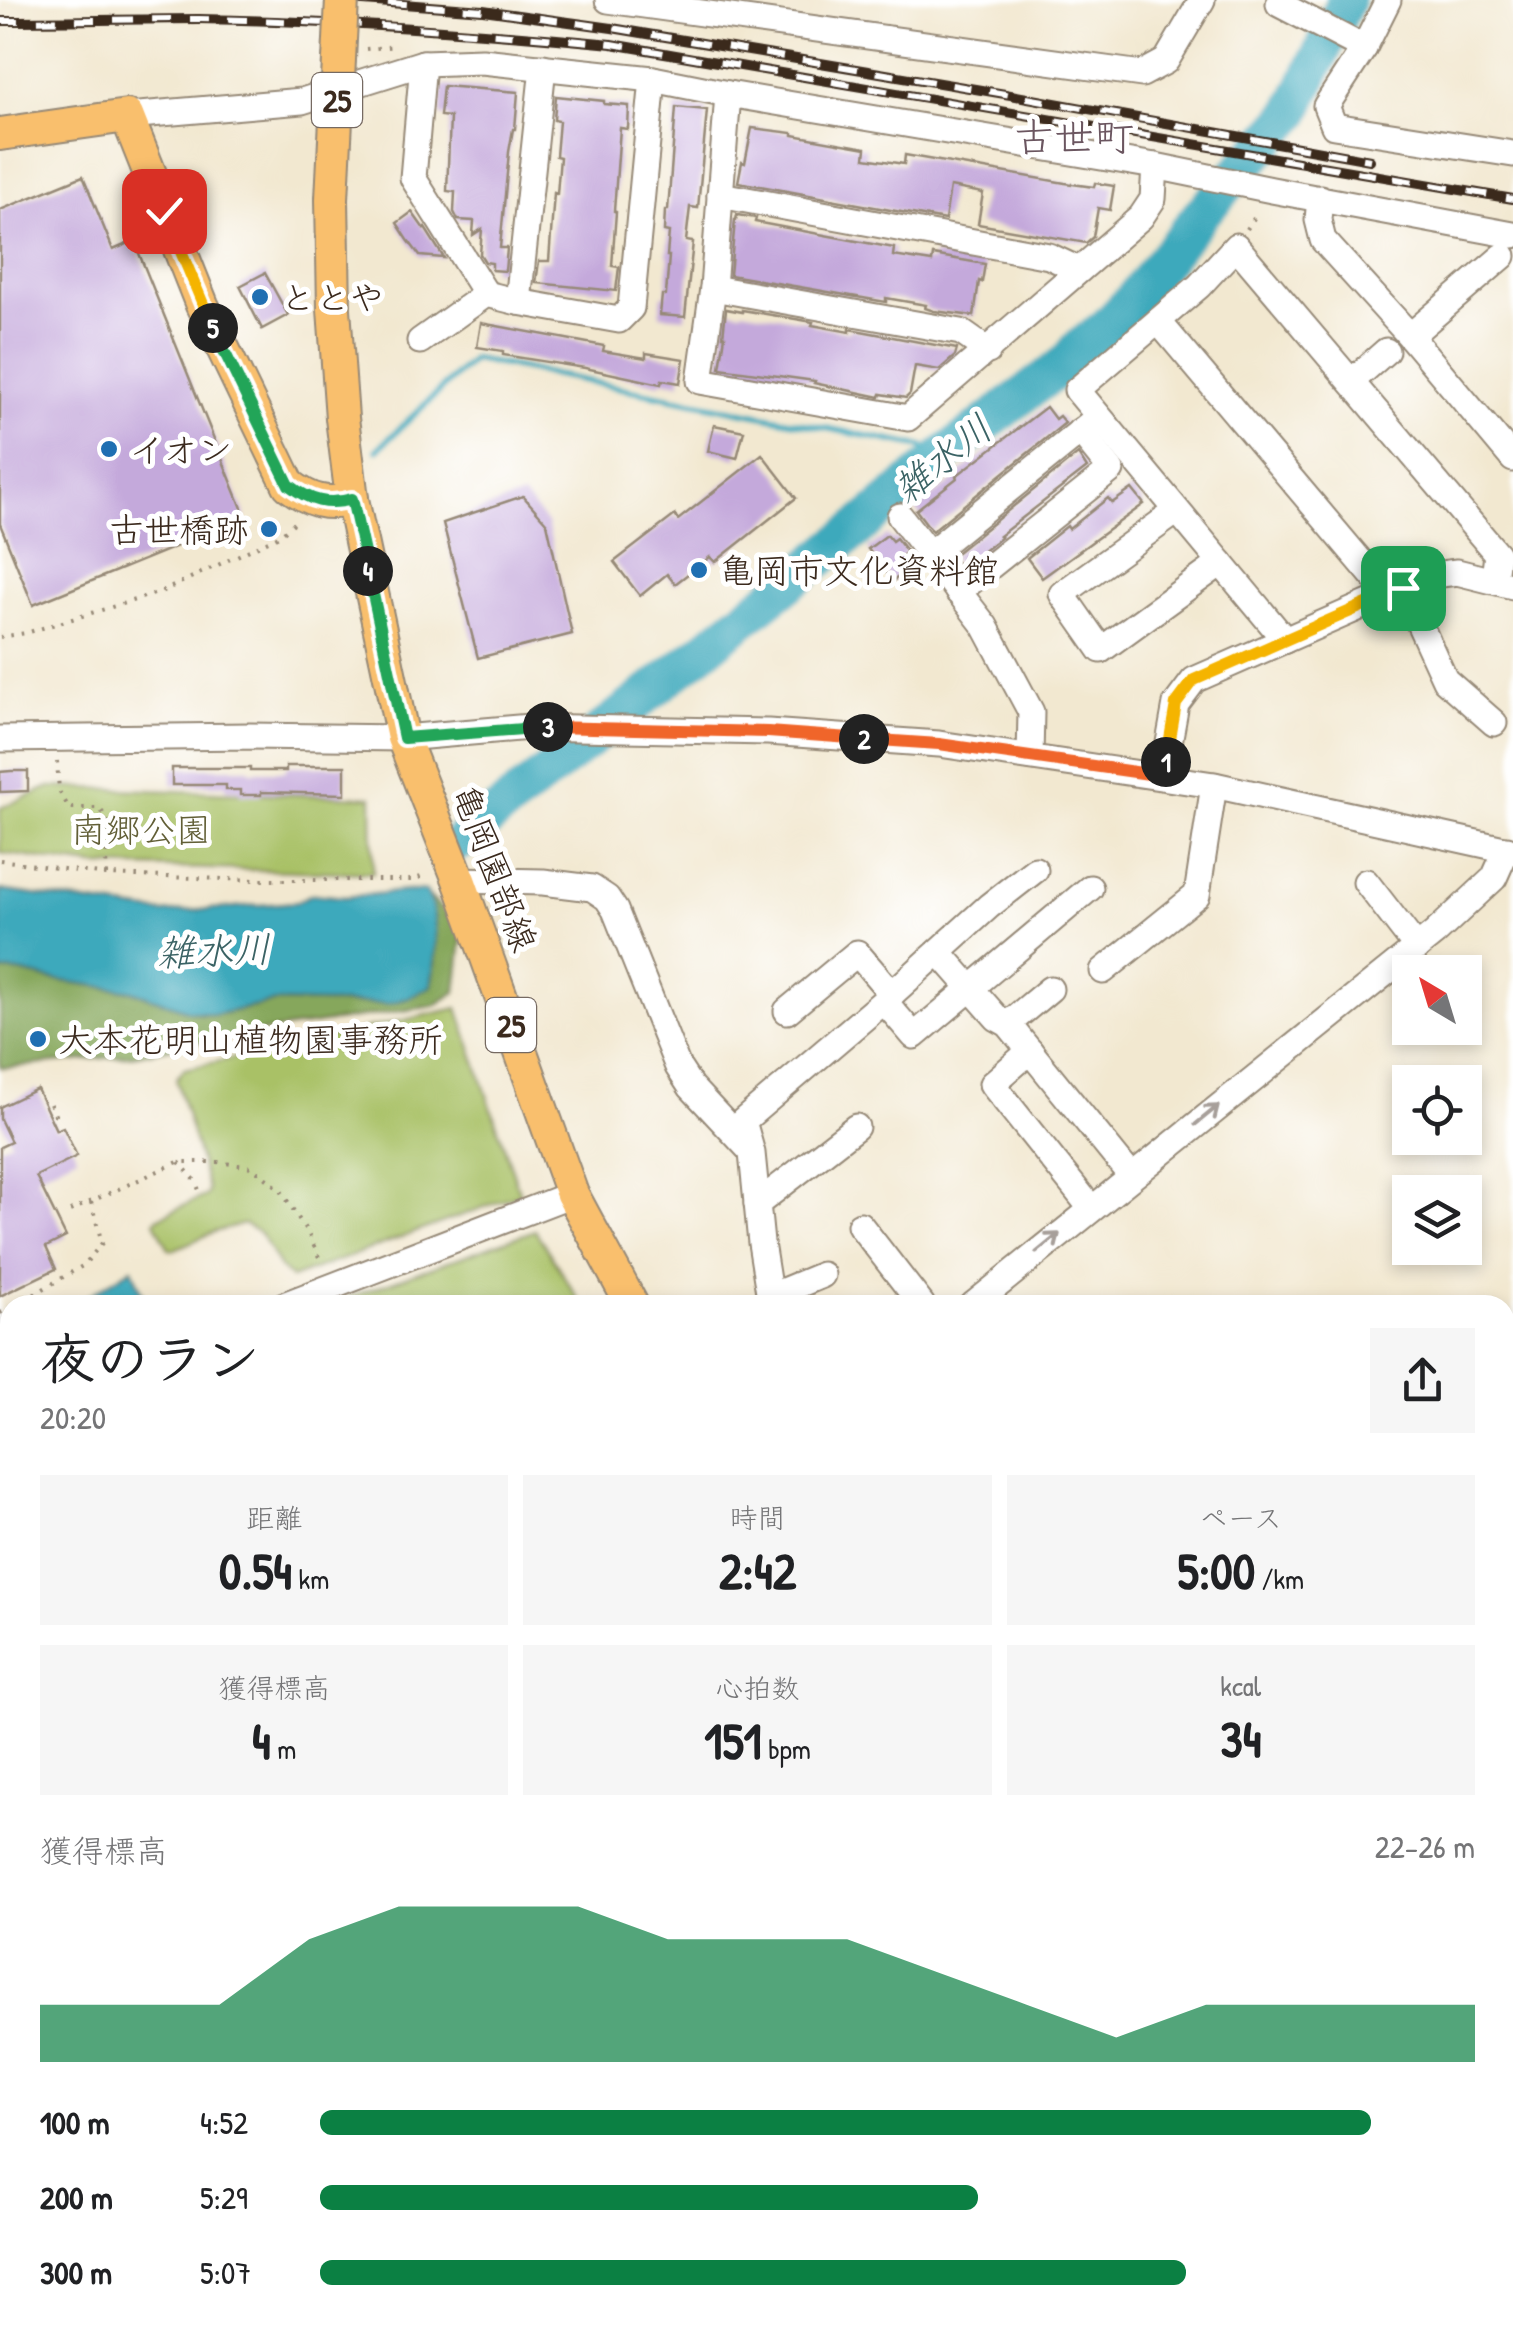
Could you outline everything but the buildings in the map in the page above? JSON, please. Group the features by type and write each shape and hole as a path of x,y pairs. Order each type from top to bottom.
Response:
{"main road":[{"name":"亀岡園部線","path":"342,0 332,199 334,310 342,418 352,499 404,738 572,1194 627,1295"},
{"path":"0,134 127,116 202,306 289,485 317,501 336,503 352,499"}],"street":[{"path":"608,0 1142,74 1166,61 1202,0"},
{"path":"1388,0 1364,48 1326,106 1334,126 1513,154"},
{"path":"1279,4 1364,48"},
{"path":"411,59 413,178 486,294 619,320 631,308 653,79"},
{"path":"127,116 302,101 411,59 482,61 653,79 1155,166 1320,198 1508,246"},
{"path":"518,302 543,68"},
{"path":"728,94 713,288 700,381 908,418 1141,217 1153,199 1155,166"},
{"path":"720,195 1049,256 1079,270"},
{"path":"1320,198 1318,220 1324,240 1513,459"},
{"path":"958,592 1111,470 1077,390 1199,286 1236,246 1497,554 1503,583 1457,572 1433,575 1194,680 1176,704 1163,776"},
{"path":"1410,336 1508,246"},
{"path":"713,288 961,332 988,350"},
{"path":"420,341 486,294"},
{"path":"1158,322 1396,592 1445,680 1494,724"},
{"path":"1352,381 1386,351"},
{"path":"1089,424 1177,511 1285,640"},
{"path":"930,554 1089,424"},
{"path":"1177,511 1062,594 1101,650 1221,563"},
{"path":"900,516 985,626 1031,712 1030,757"},
{"path":"0,739 404,738 530,727 731,731 939,744 1214,785 1510,850 1494,878 1417,948 1091,1208 1001,1295"},
{"path":"1104,971 1196,895 1214,785"},
{"path":"769,1295 752,1153 743,1121 1035,870"},
{"path":"456,874 592,888 608,898 678,1067 691,1088 752,1153"},
{"path":"1366,882 1417,948"},
{"path":"787,1011 857,952 914,1036 1090,888"},
{"path":"939,952 997,1018 1008,1024 1131,1176"},
{"path":"1008,1024 1050,989"},
{"path":"1030,1051 992,1084 1091,1208"},
{"path":"757,1204 856,1128"},
{"path":"309,1295 572,1194"},
{"path":"860,1225 914,1295"},
{"path":"782,1295 822,1275"}],"path":[{"path":"358,50 398,46 411,59"},
{"path":"1236,246 1272,190"},
{"path":"0,637 26,634 160,592 280,536 317,501"},
{"path":"56,738 59,791 68,808 100,808 108,818 106,874"},
{"path":"0,860 106,874 254,880 412,880 456,874"},
{"path":"50,1104 56,1117"},
{"path":"178,1162 195,1180 201,1195"},
{"path":"70,1211 178,1162 252,1167 280,1188 309,1235 332,1286"},
{"path":"33,1295 84,1264 102,1243 91,1202"}],"green space":[{"name":"南郷公園","path":"50,787 372,797 373,873 93,866 0,853 0,808"},
{"path":"430,897 463,931 456,992 434,1006 136,1055 0,1066 0,971 132,991 201,1014 214,1015 276,1002 388,1004 435,965"},
{"path":"458,1008 520,1194 291,1278 281,1269 260,1233 244,1224 169,1249 155,1222 157,1218 207,1195 208,1189 176,1079 184,1069"},
{"path":"535,1230 576,1295 356,1295"}],"water":[{"path":"0,890 163,913 296,902 312,894 345,897 426,891 435,925 431,986 388,1004 276,1002 214,1015 189,1011 132,991 0,971"},
{"path":"132,1268 143,1295 90,1295"}],"waterway":[{"name":"雑水川","path":"458,843 855,531 948,452 1066,363 1107,326 1292,114 1346,0"},
{"path":"377,450 473,359 948,452"}],"railway":[{"path":"350,0 483,10 612,28 1370,160"},
{"path":"0,21 302,22 612,44 1513,199"}],"place":[{"name":"ととや","path":"260,297"},
{"name":"イオン","path":"109,449"},
{"name":"古世橋跡","path":"269,529"},
{"name":"亀岡市文化資料館","path":"699,570"},
{"name":"大本花明山植物園事務所","path":"38,1039"}],"district":[{"name":"古世町","path":"1074,136"}],"route":[{"path":"164,211 202,306 289,485 317,501 336,503 352,499 404,738 530,727 768,732 939,744 1163,776 1176,704 1194,680 1403,588"}]}
